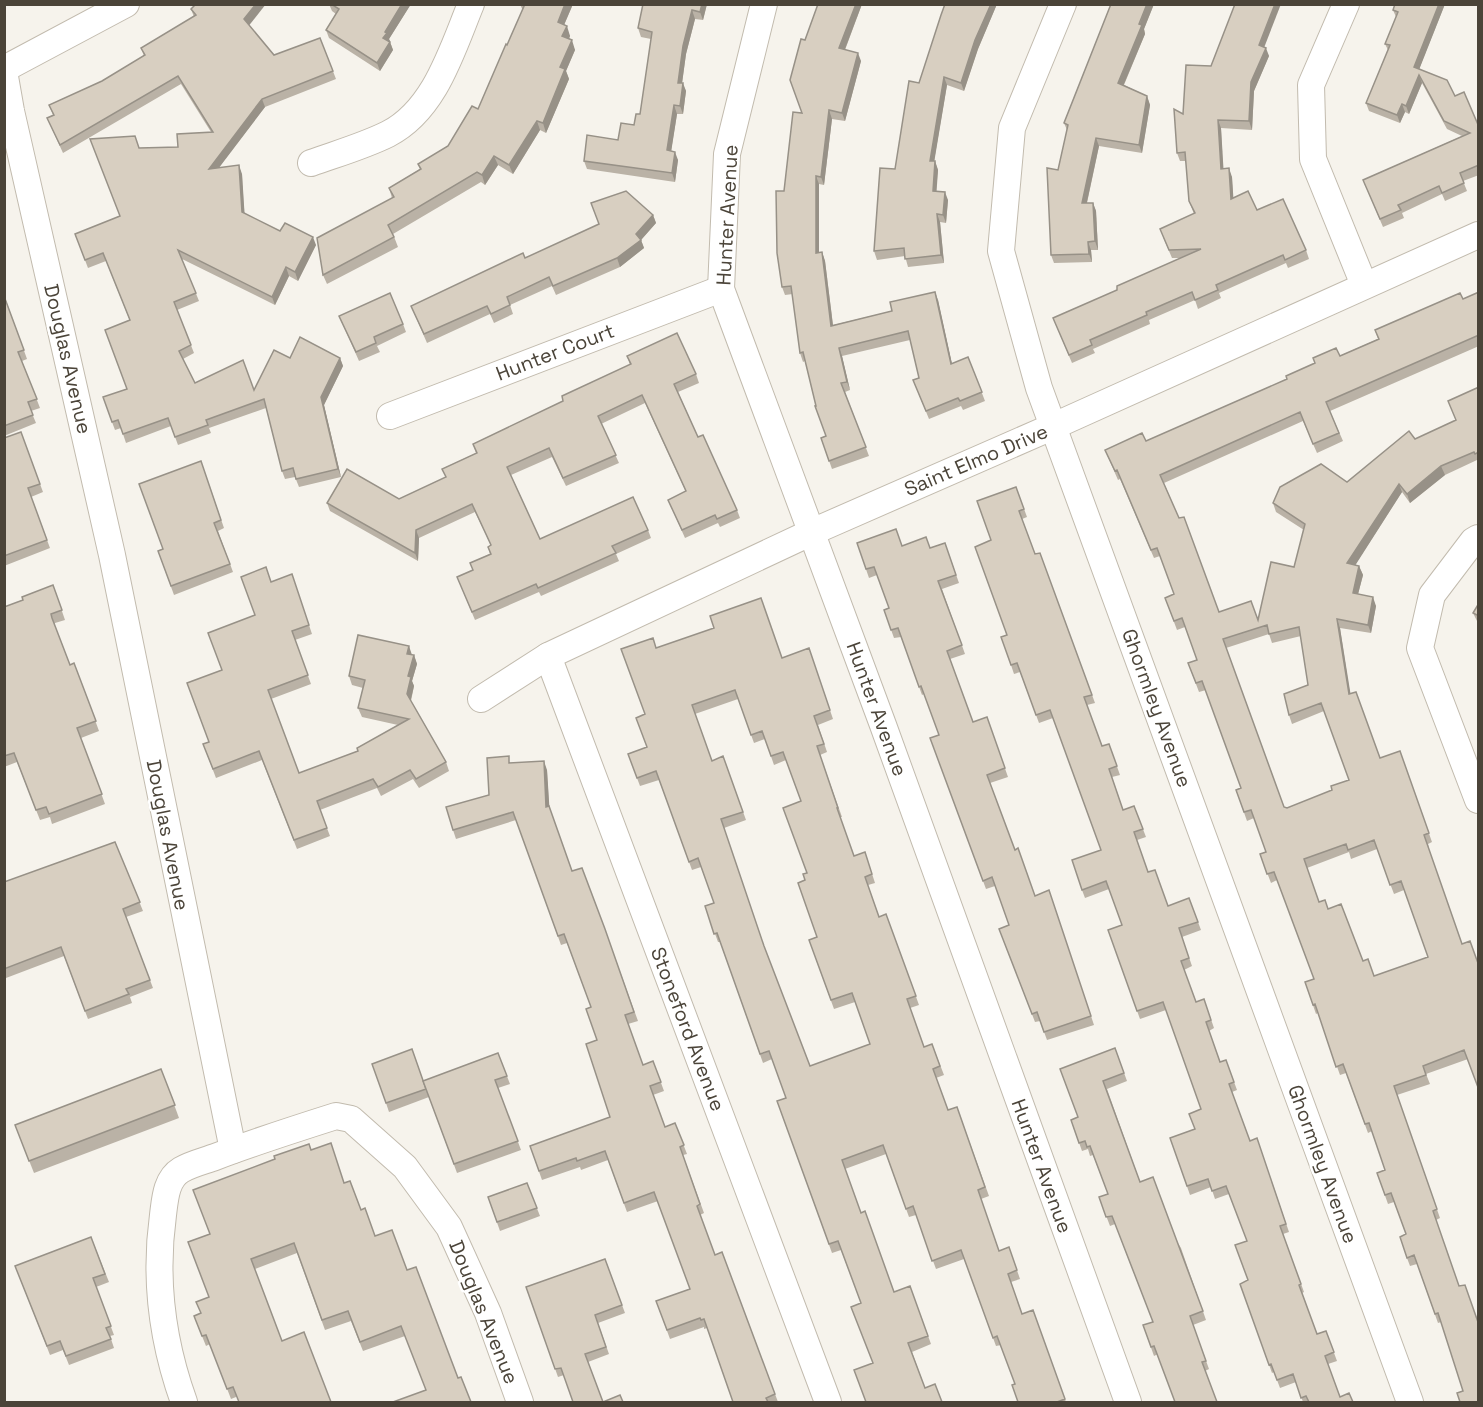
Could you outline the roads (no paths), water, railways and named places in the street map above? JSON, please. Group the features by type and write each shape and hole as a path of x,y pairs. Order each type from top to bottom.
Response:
{"street":[{"path":"4,70 126,4"},
{"path":"310,163 390,133 420,109 437,84 471,4"},
{"name":"Hunter Avenue","path":"764,4 727,154 721,289 812,532 1128,1402"},
{"name":"Ghormley Avenue","path":"1063,4 1012,128 1001,251 1039,388 1410,1402"},
{"path":"1347,4 1311,85 1312,159 1364,285"},
{"name":"Douglas Avenue","path":"4,70 11,111 112,555 233,1150 336,1116 351,1119 405,1167 448,1227 488,1312 520,1402"},
{"name":"Saint Elmo Drive","path":"481,699 548,656 812,532 1479,235"},
{"name":"Hunter Court","path":"390,416 721,289"},
{"path":"1479,538 1473,541 1432,595 1420,648 1479,800"},
{"name":"Stoneford Avenue","path":"548,656 828,1402"},
{"path":"184,1402 174,1373 159,1298 159,1247 165,1197 171,1179 180,1170 233,1150"}]}
